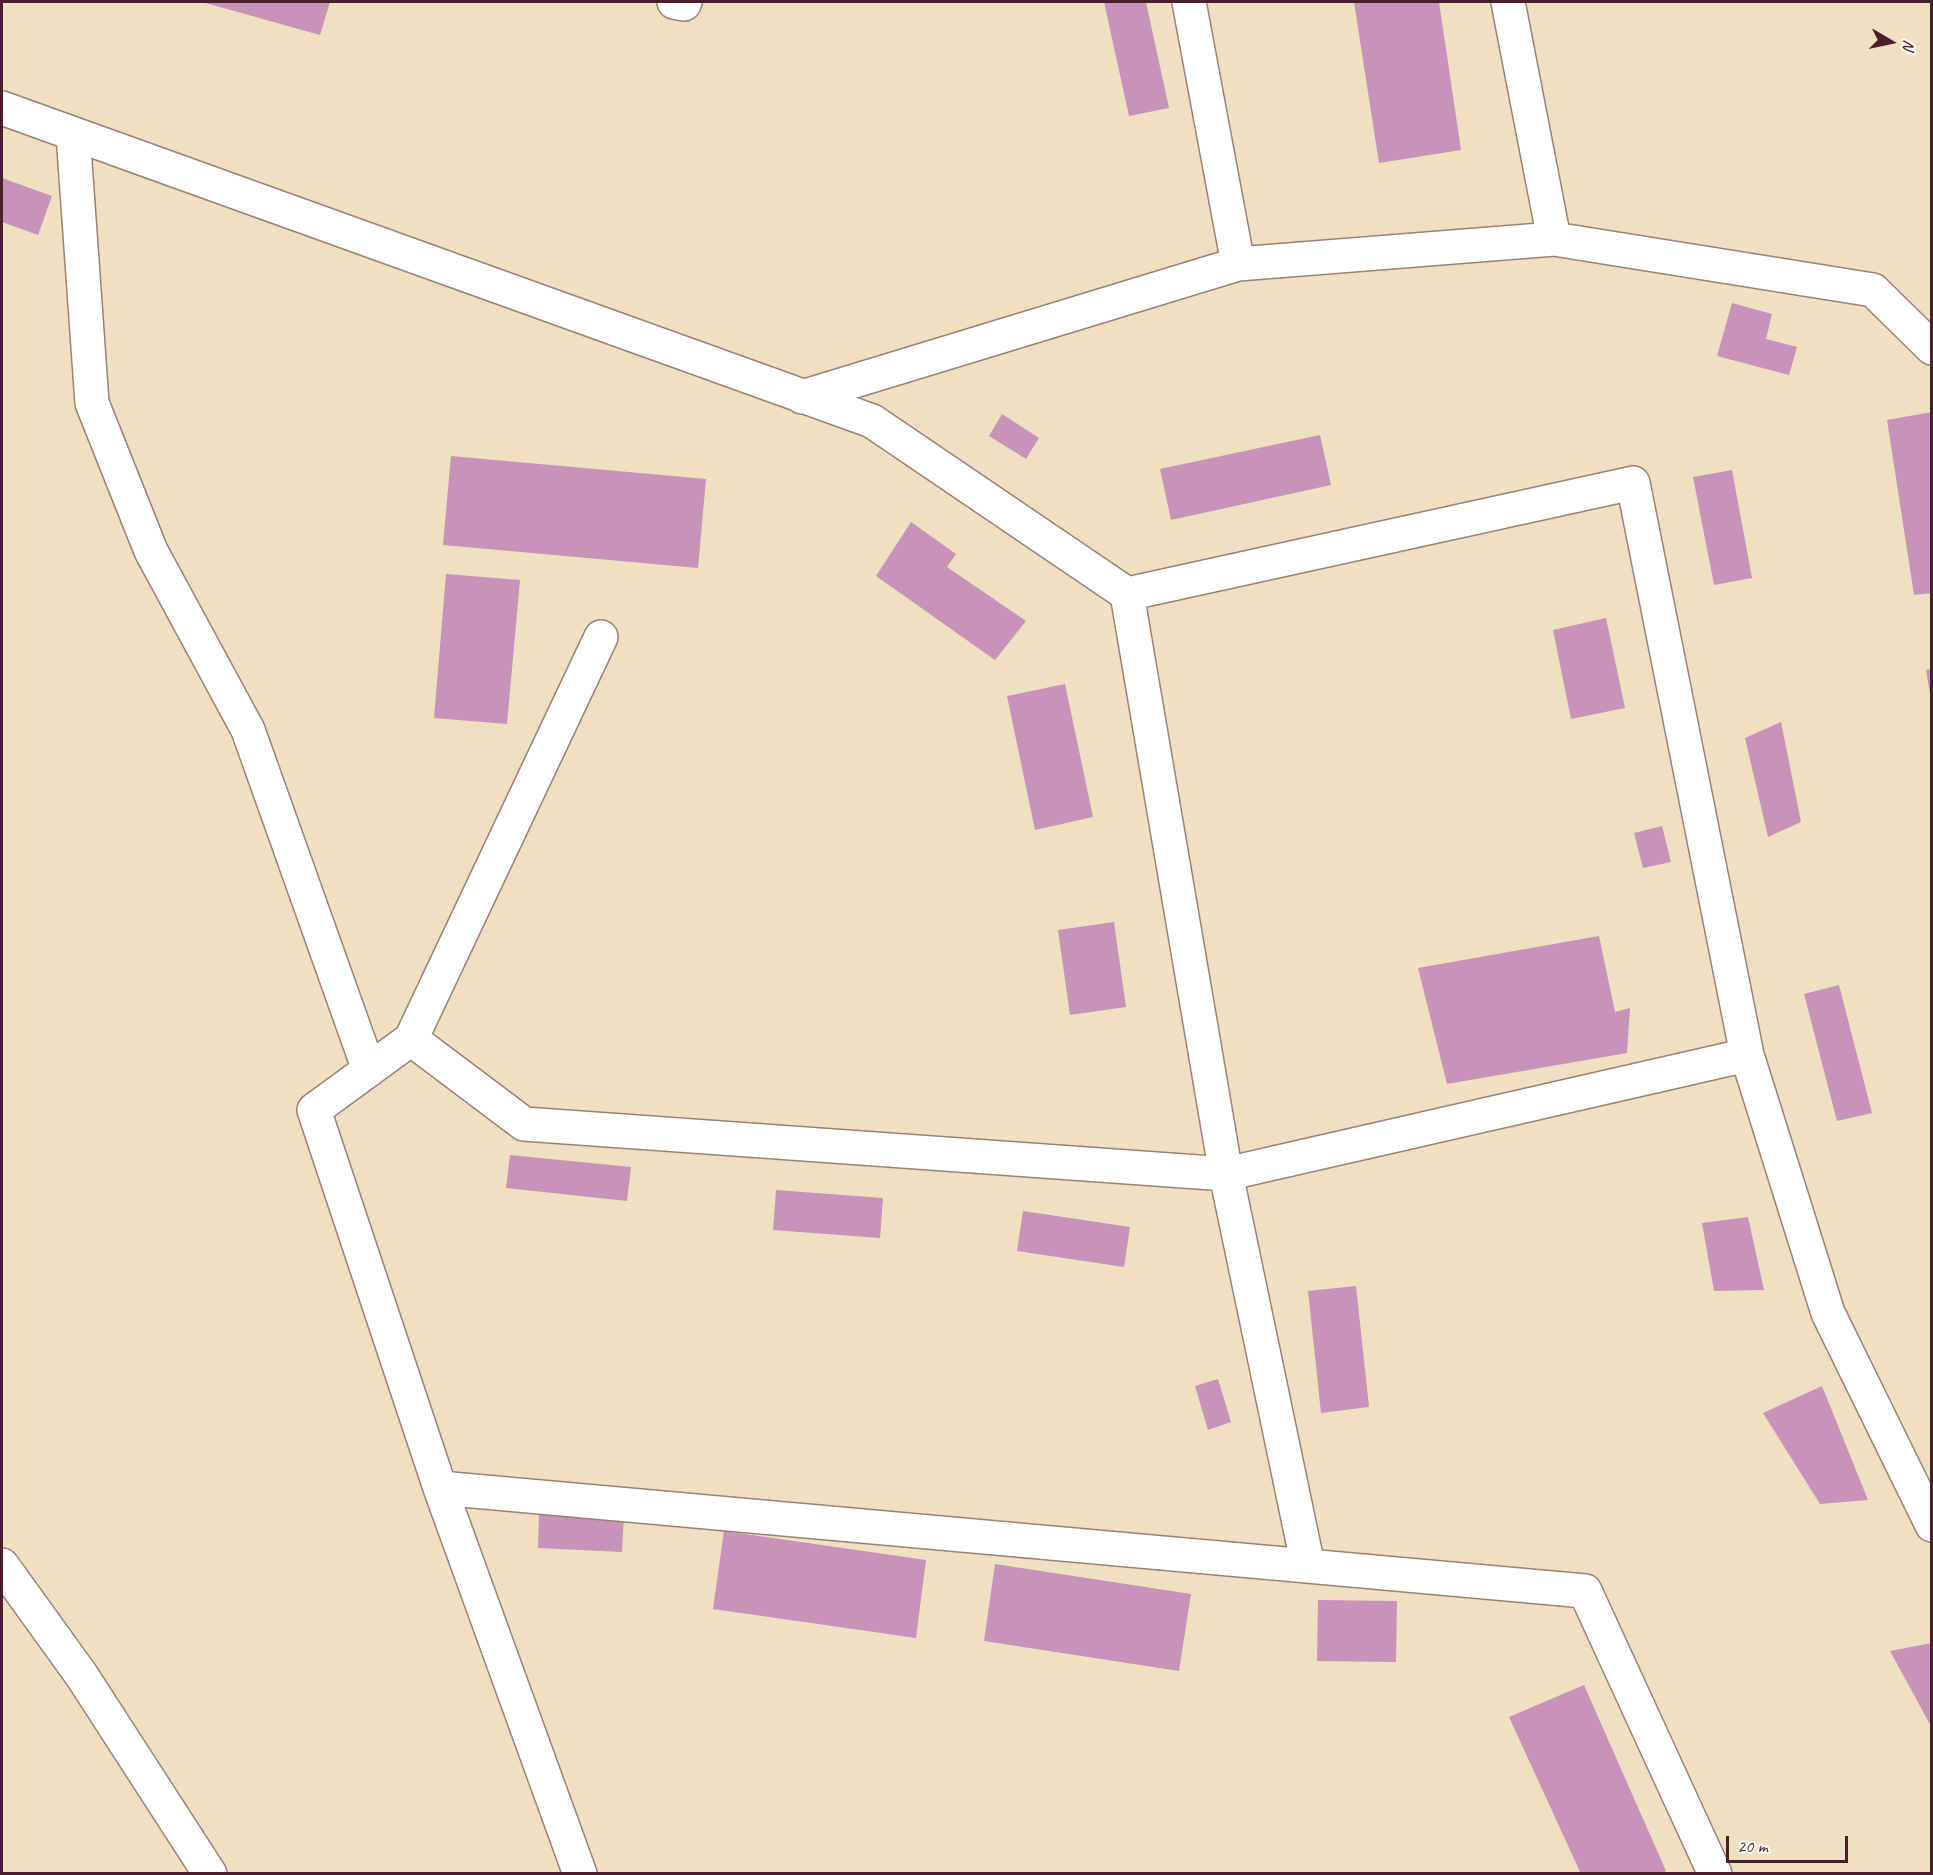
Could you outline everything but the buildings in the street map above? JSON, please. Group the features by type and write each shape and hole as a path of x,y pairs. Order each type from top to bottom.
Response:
{"street":[{"path":"674,2 684,4 685,2"},
{"path":"1189,2 1238,264"},
{"path":"1508,2 1554,239"},
{"path":"2,108 872,421 1127,594 1226,1174 1308,1566"},
{"path":"73,134 92,404 151,551 248,730 369,1070"},
{"path":"802,397 1238,264 1554,239 1873,290 1932,348"},
{"path":"1127,594 1633,483 1747,1055 1828,1313 1932,1525"},
{"path":"580,1874 440,1488 314,1110 411,1040 601,637"},
{"path":"411,1040 524,1124 1226,1174 1747,1055"},
{"path":"440,1488 1585,1591 1715,1874"},
{"path":"2,1565 82,1676 210,1874"}]}
